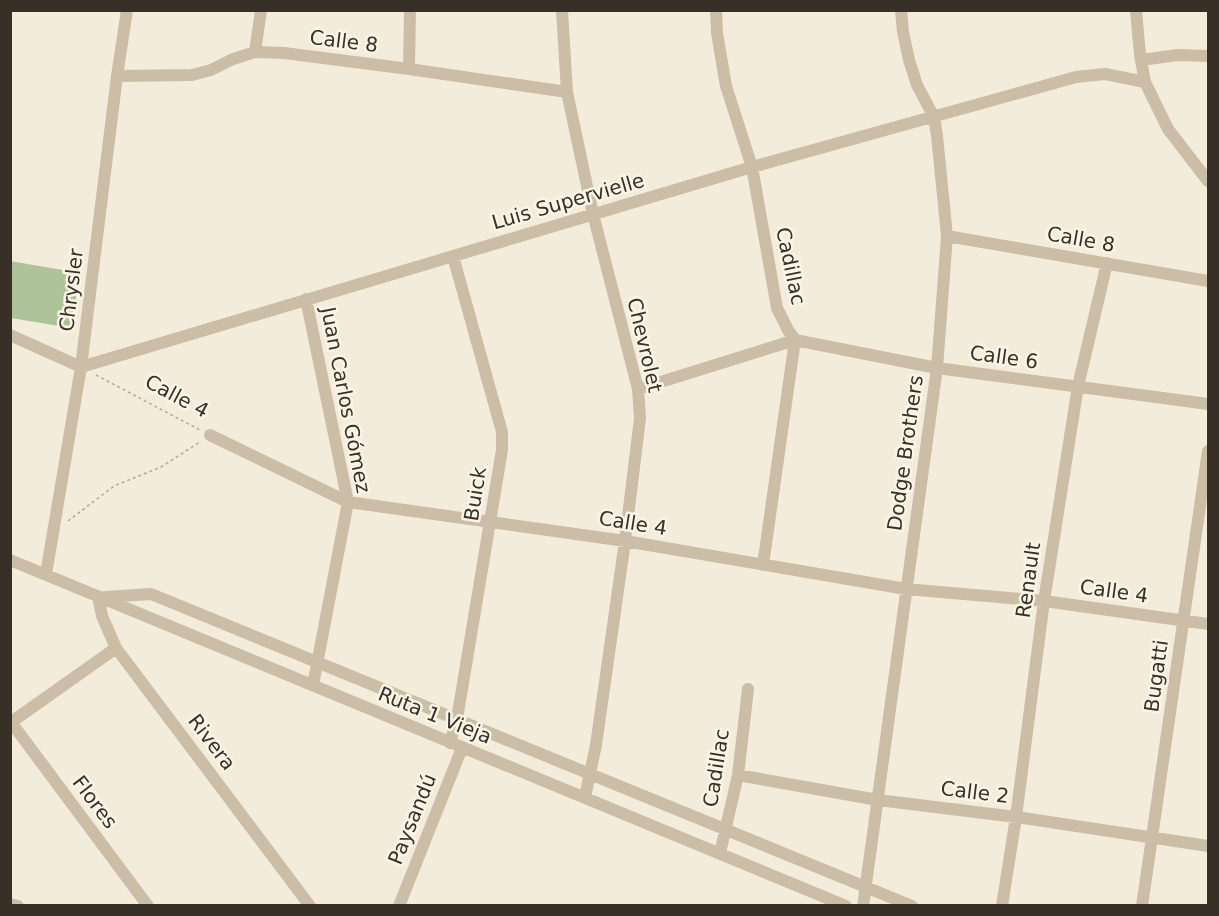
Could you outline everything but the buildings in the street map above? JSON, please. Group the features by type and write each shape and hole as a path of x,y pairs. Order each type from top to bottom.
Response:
{"street":[{"name":"Chrysler","path":"46,574 81,367 127,10"},
{"path":"255,52 261,10"},
{"path":"410,10 410,69"},
{"name":"Chevrolet","path":"562,10 567,92 593,214 638,389 640,418 597,746 585,797"},
{"name":"Cadillac","path":"716,10 717,33 726,86 752,167 777,308 795,340"},
{"name":"Dodge Brothers","path":"863,906 937,368 947,236 934,117 917,85 912,69 903,32 901,10"},
{"path":"1136,10 1145,82 1168,129 1209,181"},
{"name":"Calle 8","path":"117,76 192,75 211,70 233,59 255,52 284,53 567,92"},
{"path":"1141,60 1178,55 1209,56"},
{"name":"Luis Supervielle","path":"81,367 752,167 1076,77 1105,74 1145,82"},
{"name":"Calle 8","path":"947,236 1209,281"},
{"name":"Buick","path":"450,743 457,719 502,450 502,432 453,256"},
{"name":"Renault","path":"1002,906 1044,601 1078,386 1107,263"},
{"name":"Juan Carlos Gómez","path":"306,299 348,502 313,686"},
{"path":"10,335 81,367"},
{"path":"638,389 795,340 763,565"},
{"name":"Calle 6","path":"795,340 937,368 1209,404"},
{"name":"Calle 4","path":"210,435 348,502 625,541 906,589 1044,601 1209,624"},
{"name":"Bugatti","path":"1142,906 1209,451"},
{"name":"Ruta 1 Vieja","path":"10,560 720,853 840,905"},
{"path":"100,596 151,594 912,906"},
{"name":"Rivera","path":"100,596 102,616 116,648 310,906"},
{"path":"11,722 116,648"},
{"name":"Cadillac","path":"720,853 738,775 748,689"},
{"name":"Flores","path":"11,722 148,906"},
{"name":"Paysandú","path":"399,906 462,748"},
{"name":"Calle 2","path":"738,775 878,800 1016,817 1209,846"},
{"path":"10,904 18,906"}],"path":[{"name":"Calle 4","path":"81,367 210,435"},
{"path":"53,532 114,486 161,466 210,435"}],"green space":[{"path":"10,261 80,273 71,328 11,318"}]}
